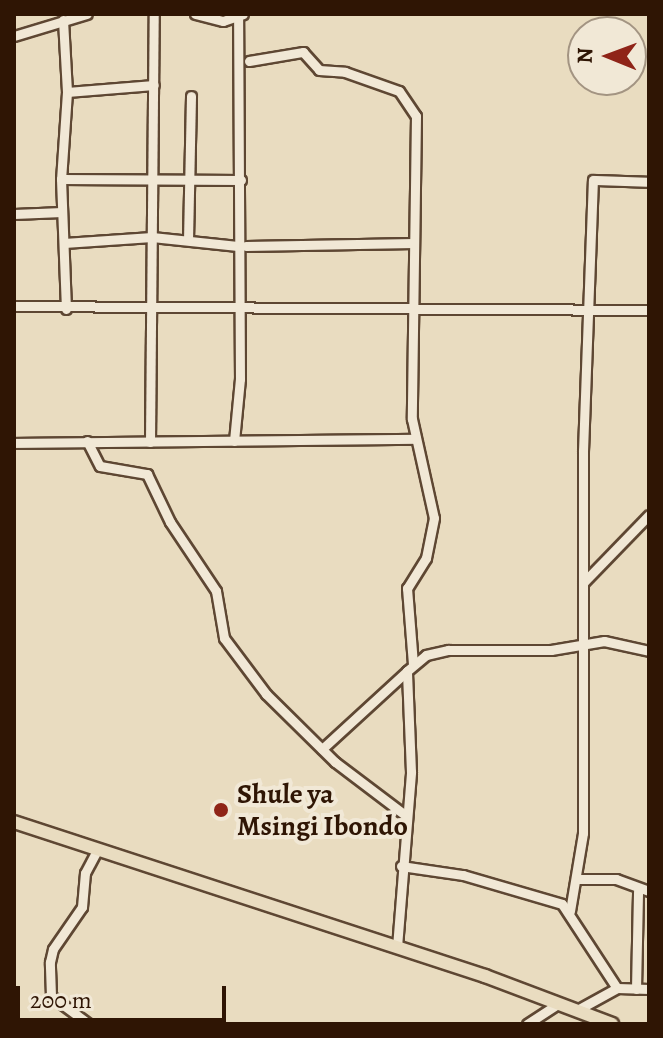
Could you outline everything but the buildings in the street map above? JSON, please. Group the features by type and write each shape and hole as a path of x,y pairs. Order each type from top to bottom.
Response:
{"main road":[{"path":"14,822 397,947 579,1009 612,1024"}],"street":[{"path":"14,36 87,14"},
{"path":"150,442 154,14"},
{"path":"195,14 241,16 240,379 234,441"},
{"path":"63,20 67,92 61,179 66,309"},
{"path":"249,61 303,52 316,69 346,73 409,99 417,133 412,309 416,439 434,518 426,558 407,588 411,772 405,815 397,947"},
{"path":"67,92 154,85"},
{"path":"188,240 191,96"},
{"path":"61,179 241,180"},
{"path":"617,988 578,934 570,911 583,833 583,451 591,310 593,180 649,182"},
{"path":"14,214 62,212"},
{"path":"64,243 152,237 242,246 414,243"},
{"path":"14,306 66,309 151,305 649,310"},
{"path":"14,443 416,439"},
{"path":"87,441 100,466 147,474 170,522 216,591 224,638 266,694 322,749 405,815"},
{"path":"584,582 649,515"},
{"path":"322,749 410,667 448,650 520,651 612,641 649,651"},
{"path":"89,1024 51,996 50,962 53,949 82,907 85,873 98,849"},
{"path":"401,866 463,875 570,911"},
{"path":"576,879 616,879 638,891 649,891"},
{"path":"636,989 638,891"},
{"path":"579,1009 617,988 649,989"},
{"path":"527,1024 559,1003"}],"place":[{"name":"Shule ya Msingi Ibondo","path":"221,810"}]}
